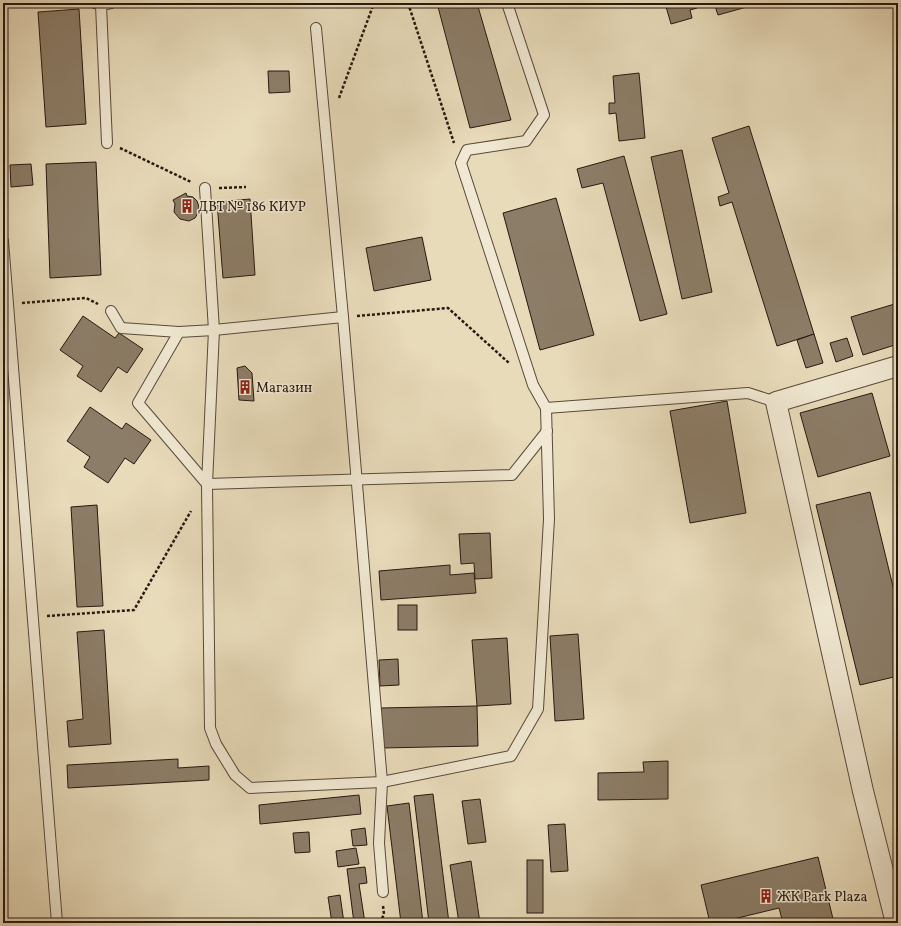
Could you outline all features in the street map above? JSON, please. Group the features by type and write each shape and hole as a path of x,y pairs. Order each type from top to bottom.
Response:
{"street":[{"path":"896,923 863,791 776,402 898,366"}],"lane":[{"path":"205,188 214,330 207,484 210,728 216,744 235,775 250,788 382,782 511,756 538,709 549,519 546,408 533,385 461,162 467,150 526,141 544,115 507,3"},
{"path":"102,4 107,143"},
{"path":"316,28 343,317 382,782 379,843 383,892"},
{"path":"3,241 57,923"},
{"path":"111,312 121,328 179,332 343,317"},
{"path":"179,332 138,403 207,484"},
{"path":"546,408 748,393 776,402"},
{"path":"207,484 512,475 547,431"}],"path":[{"path":"336,105 374,3"},
{"path":"408,3 461,162"},
{"path":"107,143 205,188 246,187"},
{"path":"8,304 86,298 111,312"},
{"path":"343,317 448,308 511,365"},
{"path":"33,617 134,610 207,484"}],"building":[{"path":"437,3 477,3 511,120 470,128"},
{"path":"665,3 696,3 697,8 690,10 692,18 671,24"},
{"path":"714,3 761,3 718,15"},
{"path":"79,9 86,124 46,127 38,12"},
{"path":"268,71 289,71 290,92 269,93"},
{"path":"639,73 645,138 619,141 616,113 609,114 609,103 615,103 613,76"},
{"path":"749,126 814,334 777,346 732,202 720,206 718,197 729,193 712,138"},
{"path":"682,150 712,292 682,299 651,157"},
{"path":"624,156 667,314 640,321 603,183 582,188 577,169"},
{"path":"96,162 101,275 50,278 46,164"},
{"path":"31,164 33,185 11,187 10,165"},
{"name":"ДВТ № 186 КИУР","path":"186,193 187,196 193,197 197,201 199,207 195,218 189,221 180,219 174,212 175,204 173,200"},
{"path":"556,198 594,335 540,350 503,213"},
{"path":"250,199 255,275 223,278 217,202"},
{"path":"422,237 431,280 374,291 366,248"},
{"path":"898,303 898,344 863,355 851,317"},
{"path":"83,316 115,338 119,333 143,349 127,373 118,367 101,392 77,376 83,366 60,350"},
{"path":"814,334 823,363 806,368 797,340"},
{"path":"847,338 853,356 836,362 830,343"},
{"name":"Магазин","path":"245,366 252,373 254,401 239,400 237,368"},
{"path":"872,393 890,456 818,477 800,413"},
{"path":"727,401 746,513 690,523 670,411"},
{"path":"90,407 122,429 126,423 151,440 134,464 125,458 108,483 84,467 90,457 67,441"},
{"path":"870,492 898,607 898,676 860,685 816,505"},
{"path":"97,505 103,606 77,607 71,507"},
{"path":"490,533 492,578 475,579 474,563 461,564 459,534"},
{"path":"450,565 450,575 474,573 476,593 381,600 379,571"},
{"path":"398,605 417,605 417,630 398,630"},
{"path":"104,630 111,744 69,747 67,721 83,719 77,632"},
{"path":"578,634 584,719 555,721 550,636"},
{"path":"507,638 511,704 477,706 472,640"},
{"path":"398,659 399,685 380,686 379,660"},
{"path":"477,706 478,746 382,748 381,708"},
{"path":"178,759 178,768 209,766 209,780 68,788 67,765"},
{"path":"668,761 668,799 598,800 598,773 644,772 643,762"},
{"path":"433,794 449,923 429,923 414,796"},
{"path":"359,795 361,814 260,824 259,805"},
{"path":"480,799 486,842 468,844 462,801"},
{"path":"409,803 423,923 401,923 387,806"},
{"path":"565,824 568,871 551,872 548,825"},
{"path":"365,828 367,845 353,846 351,830"},
{"path":"309,832 310,852 295,853 293,833"},
{"path":"356,848 359,864 338,867 336,851"},
{"name":"ЖК Park Plaza","path":"818,857 834,923 783,923 779,908 717,923 710,923 701,885"},
{"path":"527,860 543,860 543,913 527,913"},
{"path":"471,861 480,923 459,923 450,865"},
{"path":"365,867 367,883 359,884 365,923 354,923 347,869"},
{"path":"340,895 344,923 332,923 328,897"}],"place":[{"name":"ДВТ № 186 КИУР","path":"187,206"},
{"name":"Магазин","path":"245,387"},
{"name":"ЖК Park Plaza","path":"766,896"}]}
